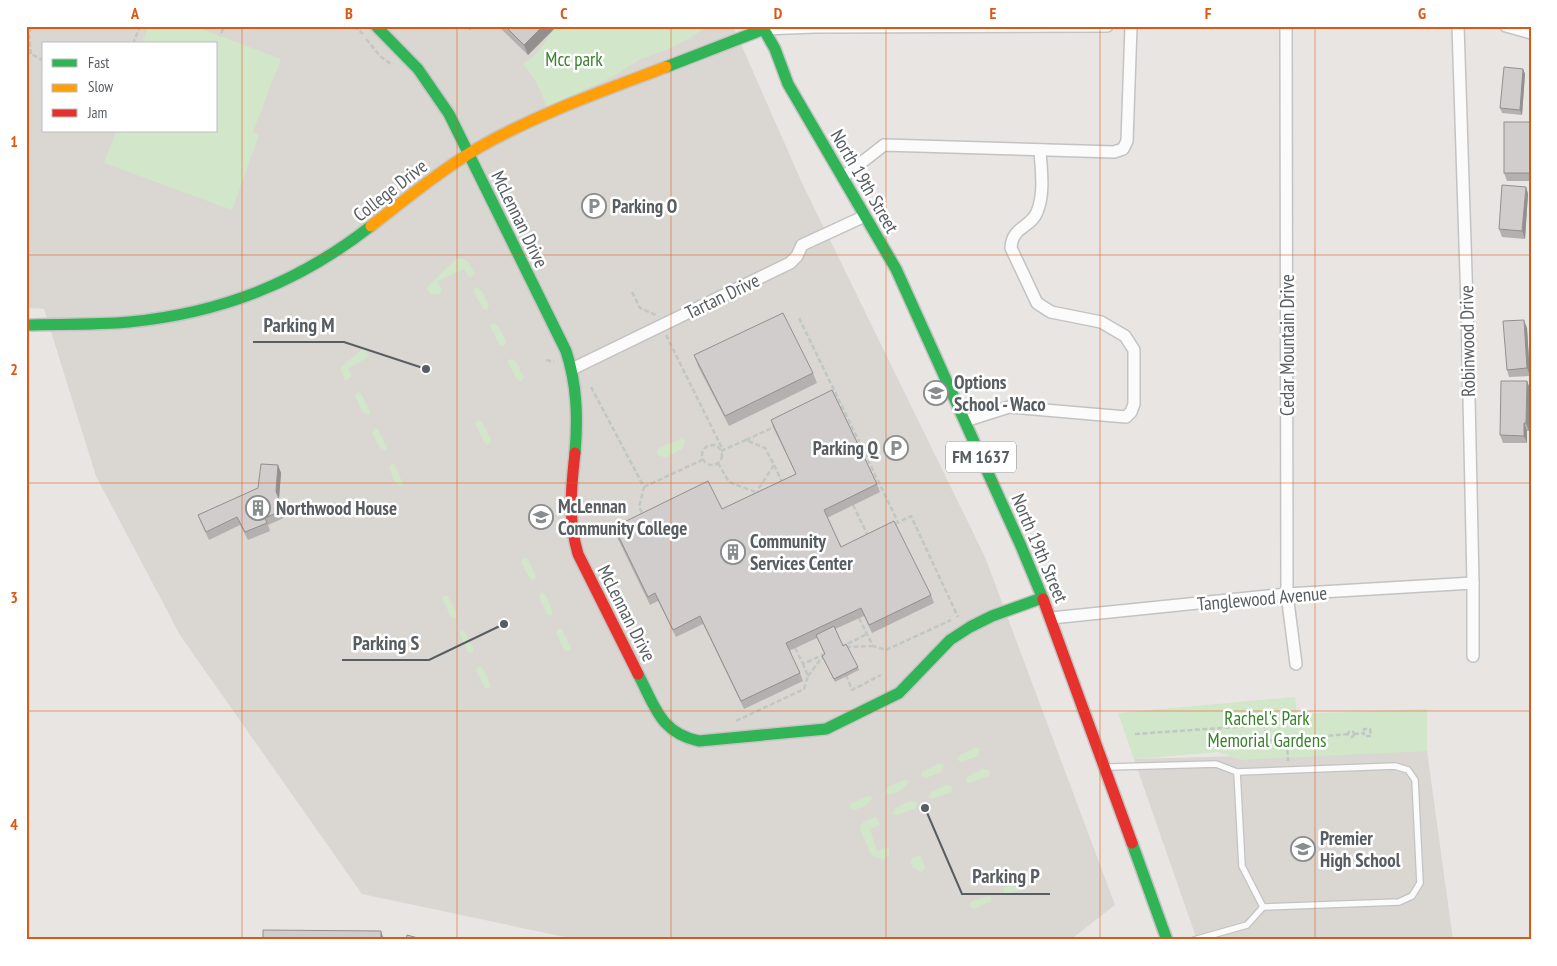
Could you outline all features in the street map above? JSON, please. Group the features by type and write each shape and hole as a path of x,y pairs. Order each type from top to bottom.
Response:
{"street":[{"name":"McLennan Drive","path":"376,26 422,75 449,114 566,351 572,369 577,406 570,493 572,537 578,554 662,721 672,732 684,738 699,741 826,729 899,694 950,640 970,627 992,616 1042,598"},
{"path":"763,28 814,26 1107,26"},
{"path":"843,177 884,146 1114,152 1123,149 1127,141 1130,26"},
{"name":"Cedar Mountain Drive","path":"1286,26 1287,594 1296,664"},
{"name":"Robinwood Drive","path":"1458,26 1474,583 1474,656"},
{"path":"1506,26 1531,33"},
{"name":"College Drive","path":"26,324 126,322 156,319 193,312 244,298 286,281 326,259 357,238 411,193 468,155 517,127 763,28"},
{"name":"North 19th Street","path":"763,28 775,49 788,84 896,270 965,421 1050,618 1167,940"},
{"path":"965,421 1009,407 1126,416 1131,412 1134,404 1134,350 1124,336 1101,322 1051,312 1037,303 1011,248 1015,233 1037,213 1041,194 1040,150"},
{"name":"Tartan Drive","path":"572,369 790,263 797,256 802,245 865,216"},
{"name":"Tanglewood Avenue","path":"1050,618 1287,594 1474,583"}],"lane":[{"path":"1104,767 1216,764 1237,772 1395,766 1408,770 1415,780 1420,883 1412,896 1399,902 1262,907 1247,925 1194,940"},
{"path":"1237,772 1242,866 1262,907"}],"path":[{"path":"134,42 140,26"},
{"path":"216,26 223,29 220,36"},
{"path":"354,26 380,56 399,70"},
{"path":"26,30 31,27"},
{"path":"31,27 29,35 31,54"},
{"path":"26,51 42,59"},
{"path":"632,292 640,308 655,314 658,318"},
{"path":"799,318 898,523"},
{"path":"667,336 722,451 722,456 718,463"},
{"path":"588,382 644,487 638,507 646,521"},
{"path":"829,400 837,396"},
{"path":"722,451 779,424"},
{"path":"746,440 765,448 785,488"},
{"path":"718,463 711,464 704,459 702,453 706,446 714,445 718,446 722,451"},
{"path":"644,487 704,459"},
{"path":"718,463 729,482 758,495 774,465"},
{"path":"853,505 868,536 875,533"},
{"path":"867,634 839,649 848,646 873,646 886,650 958,616 912,516 890,526"},
{"path":"859,618 873,646"},
{"path":"795,648 808,676"},
{"path":"736,721 804,689 808,676 820,660 829,653 803,664"},
{"path":"844,670 852,690 881,675"},
{"path":"1135,734 1265,725 1266,740 1284,739 1287,735 1291,739"},
{"path":"1287,742 1291,739 1348,734 1350,731 1353,731 1354,734 1364,733"},
{"path":"1284,739 1287,742 1288,770"}],"shaded area":[{"name":"McLennan Community College","path":"26,26 733,26 802,183 985,557 1115,905 1070,940 579,940 362,894 180,635 96,476 44,309 26,308"},
{"name":"Premier High School","path":"1427,751 1453,940 1197,940 1134,759"}],"green space":[{"path":"148,26 194,26 281,59 253,132 259,135 232,210 104,163 116,132 218,132 218,42 143,42"},
{"name":"Mcc park","path":"557,26 707,26 692,37 666,50 641,59 612,77 547,107 536,81 523,64 535,55"},
{"path":"460,258 468,261 475,274 474,276 469,278 464,269 438,281 442,291 438,295 430,294 427,289 429,285 455,260"},
{"path":"477,287 482,291 489,305 487,310 483,309 475,294 474,289"},
{"path":"494,323 499,327 506,341 504,346 500,345 490,327"},
{"path":"365,347 369,357 348,368 352,377 345,381 341,367"},
{"path":"512,359 516,362 524,377 522,382 517,380 508,363 508,360"},
{"path":"358,392 361,393 370,412 369,415 362,412 355,396"},
{"path":"479,420 491,439 488,445 485,444 475,423"},
{"path":"375,428 378,429 387,448 386,451 380,448 372,433"},
{"path":"682,438 685,442 682,449 665,458 658,455 659,448"},
{"path":"391,463 394,464 403,484 402,486 396,484 389,468"},
{"path":"525,557 528,559 536,577 534,580 530,579 521,562"},
{"path":"542,592 545,594 553,612 551,615 547,614 539,597"},
{"path":"445,595 448,596 457,615 455,618 451,617 442,599"},
{"path":"558,629 562,629 571,648 569,651 564,650 556,633"},
{"path":"464,630 474,650 472,653 468,652 460,635 460,632"},
{"path":"479,666 482,667 491,686 489,689 485,688 476,670"},
{"name":"Rachel's Park Memorial Gardens","path":"1295,697 1297,714 1427,709 1427,751 1241,760 1218,752 1134,759 1118,713"},
{"path":"976,747 980,749 977,756 962,762 957,760 958,756"},
{"path":"940,763 944,765 941,772 926,778 921,776 922,772"},
{"path":"983,769 989,770 989,776 970,783 965,782 968,776"},
{"path":"904,780 908,781 908,783 902,790 890,795 885,792 887,787"},
{"path":"946,785 951,786 952,792 932,799 928,798 931,792"},
{"path":"871,796 872,799 866,806 854,810 849,808 851,803"},
{"path":"910,801 916,802 916,808 897,815 892,814 895,808"},
{"path":"875,817 880,825 870,829 877,851 886,847 889,849 889,855 884,860 872,856 860,830 863,823"},
{"path":"920,855 925,867 921,872 913,867 910,861 913,857"},
{"path":"1023,873 1026,876 1026,883 1021,890 1005,894 1003,888 1018,883 1018,874"},
{"path":"988,896 991,897 991,901 974,909 969,906 970,902"}],"building":[{"path":"505,26 543,26 524,45"},
{"path":"1504,67 1523,69 1520,110 1500,108"},
{"path":"1504,122 1531,122 1531,173 1504,173"},
{"path":"1502,185 1526,187 1522,231 1499,229"},
{"path":"783,313 813,373 725,416 694,355"},
{"path":"1524,320 1527,368 1507,370 1503,321"},
{"path":"1501,381 1527,381 1524,436 1500,435"},
{"name":"Community Services Center","path":"832,390 877,484 824,510 841,547 894,521 931,595 869,625 861,608 786,643 800,673 741,701 700,616 673,630 655,593 648,597 614,527 708,481 722,509 796,474 771,420"},
{"name":"Northwood House","path":"261,464 278,465 276,491 283,510 265,518 267,523 245,532 237,517 206,532 198,515 258,488"},
{"path":"834,626 843,646 846,644 858,667 834,679 822,656 825,654 816,635"},
{"path":"263,930 381,931 381,940 263,940"},
{"path":"407,935 425,940 406,940"}],"traffic: fast":[{"path":"376,26 418,69 449,114 566,351 576,401 575,453"},
{"path":"762,26 775,49 788,84 896,269 1043,599"},
{"path":"666,67 764,29"},
{"path":"26,325 129,322 163,318 227,303 287,279 315,264 371,226"},
{"path":"638,674 654,707 667,725 675,732 699,741 826,729 899,693 950,640 970,627 992,616 1042,598"},
{"path":"1132,843 1167,940"}],"traffic: slow":[{"path":"371,226 450,166 500,136 570,104 666,67"}],"traffic: jam":[{"path":"575,453 572,516 578,554 638,674"},
{"path":"1043,599 1132,843"}],"place":[{"name":"Parking O","path":"594,206"},
{"name":"Parking M","path":"426,369"},
{"name":"Options School - Waco","path":"936,393"},
{"name":"Parking Q","path":"896,448"},
{"name":"Northwood House","path":"258,508"},
{"name":"McLennan Community College","path":"541,517"},
{"name":"Community Services Center","path":"733,552"},
{"name":"Parking S","path":"504,624"},
{"name":"Parking P","path":"925,808"},
{"name":"Premier High School","path":"1303,849"}]}
